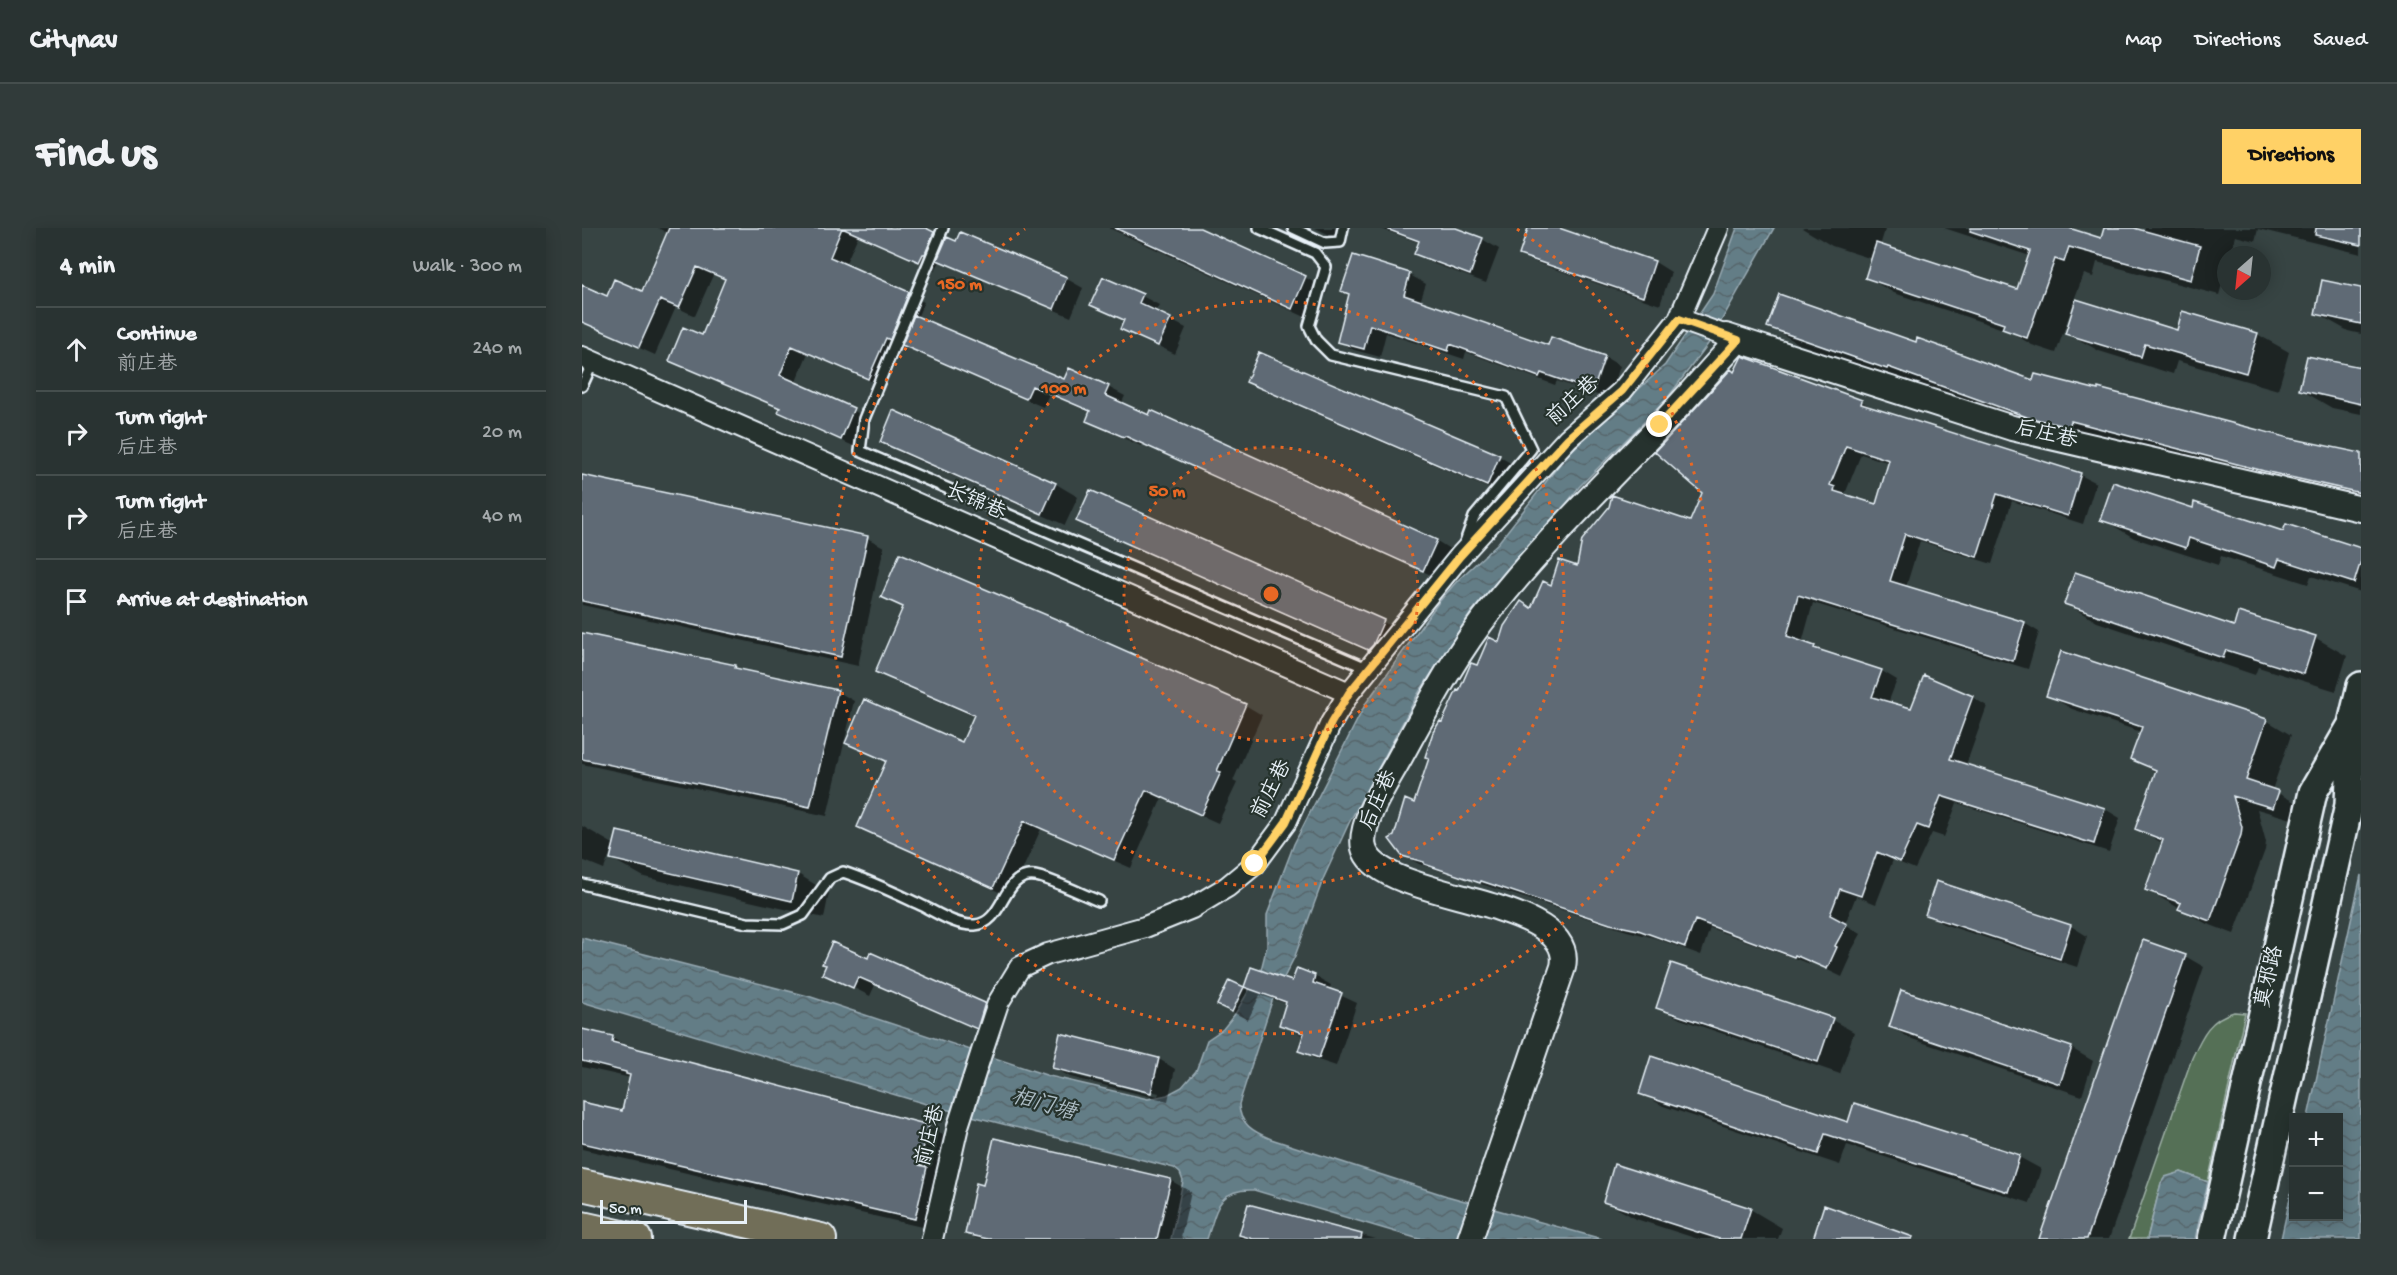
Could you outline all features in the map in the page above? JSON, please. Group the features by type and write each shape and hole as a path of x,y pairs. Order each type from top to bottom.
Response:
{"main road":[{"name":"莫邪路","path":"2252,1239 2349,805 2352,724 2361,686"},
{"name":"莫邪路","path":"2212,1239 2313,792 2352,724"},
{"path":"582,1185 821,1239"},
{"path":"582,1227 636,1239"}],"street":[{"name":"前庄巷","path":"932,1239 958,1126 983,1048 998,1003 1020,967 1048,954 1145,927 1192,908 1227,887 1255,864 1286,822 1331,723 1349,693 1460,556 1568,438 1622,391 1679,319 1718,228"},
{"name":"后庄巷","path":"1679,319 2012,428 2361,509"},
{"name":"后庄巷","path":"1470,1239 1563,967 1564,955 1561,944 1554,934 1530,920 1378,867 1364,848 1363,832 1385,784 1433,697 1464,646 1492,608 1572,515 1660,425 1732,338"},
{"name":"长锦巷","path":"588,360 1349,693"}],"lane":[{"path":"943,228 864,419 860,451 1369,669"},
{"path":"1259,228 1315,253 1326,267 1309,326 1316,340 1331,355 1506,397 1532,449 1474,517 1460,556"},
{"path":"1293,228 1325,243 1340,242 1343,228"},
{"path":"582,386 588,360"},
{"path":"582,884 747,924 783,924 803,915 830,878 843,872 864,879 959,923 976,925 990,920 1013,884 1021,879 1035,876 1099,901"}],"green space":[{"path":"2234,1012 2245,1013 2208,1182 2181,1172 2161,1183 2147,1239 2129,1239 2192,1058 2207,1029 2218,1019"}],"water":[{"name":"相门塘","path":"1737,228 1774,228 1708,344 1666,400 1579,487 1549,527 1472,611 1418,694 1349,823 1324,877 1295,956 1272,1001 1239,1104 1245,1122 1271,1139 1447,1196 1602,1239 1419,1239 1254,1190 1242,1190 1232,1193 1220,1203 1207,1239 1171,1239 1183,1181 1180,1173 1174,1168 933,1106 582,1002 582,938 808,996 1049,1076 1148,1099 1167,1095 1182,1087 1196,1071 1207,1040 1223,1029 1235,1014 1261,970 1267,946 1267,915 1294,844 1366,703 1438,603 1457,581 1498,543 1567,455 1665,365 1713,294"},
{"path":"2361,875 2361,1239 2281,1239 2289,1202 2289,1221 2343,1221 2343,1113 2309,1113"},
{"path":"2181,1172 2208,1182 2195,1239 2147,1239 2161,1183 2165,1177"}],"building":[{"path":"669,228 842,228 830,257 909,292 890,340 886,338 868,379 792,346 780,375 854,408 841,440 778,412 780,408 669,361 683,327 702,335 725,279 697,267 679,308 660,300 639,347 582,322 582,285 607,296 614,279 642,291"},
{"path":"842,228 926,228 934,232 919,262"},
{"path":"1115,228 1200,228 1306,276 1292,309"},
{"path":"1389,228 1456,228 1483,238 1470,275 1414,254 1419,241 1389,230"},
{"path":"1528,228 1559,228 1655,261 1643,297 1519,255"},
{"path":"1971,228 2069,228 2101,238 2104,228 2134,228 2200,246 2191,280 2069,247 2064,262 2055,259 2027,338 2002,329 2004,324 1865,278 1876,243 2017,289 2030,251 1970,231"},
{"path":"2316,228 2361,228 2361,245 2315,235"},
{"path":"960,232 1067,277 1054,309 937,260 947,237 956,241"},
{"path":"1353,255 1410,273 1404,295 1548,345 1551,337 1605,356 1593,391 1541,373 1539,377 1450,344 1448,351 1370,325 1364,349 1337,342 1349,294 1341,291"},
{"path":"1103,277 1143,294 1139,303 1171,318 1158,346 1120,329 1124,320 1090,305"},
{"path":"2322,280 2361,288 2361,324 2315,314"},
{"path":"1779,294 1916,342 1917,338 2033,380 2035,374 2098,390 2098,388 2289,438 2361,453 2361,493 2264,471 2071,421 2069,427 2027,417 1767,327"},
{"path":"2076,299 2177,330 2182,311 2258,333 2246,373 2145,344 2141,357 2065,334"},
{"path":"914,315 1064,379 1069,368 1109,386 1105,395 1149,415 1151,410 1437,540 1423,571 1125,436 1086,421 1090,411 1032,386 1026,399 902,345"},
{"path":"1259,352 1500,455 1487,486 1246,382"},
{"path":"1742,356 1862,400 1861,404 2081,473 2068,516 1997,494 1977,557 1905,534 1890,581 2025,622 2013,661 1798,595 1787,636 1815,646 1814,648 1882,670 1872,697 1911,708 1924,675 1973,696 1950,759 2105,808 2094,844 1941,796 1928,829 1917,825 1900,862 1877,852 1861,896 1840,889 1830,915 1847,924 1835,946 1837,947 1827,969 1795,955 1794,957 1695,920 1685,947 1638,930 1610,924 1481,881 1480,883 1402,856 1389,839 1394,836 1405,799 1414,803 1429,758 1425,757 1433,732 1440,721 1442,722 1471,663 1477,665 1489,637 1499,642 1504,626 1521,601 1531,608 1543,581 1551,585 1559,560 1577,566 1582,540 1609,507 1612,495 1690,521 1702,493 1655,452 1731,369 1734,372","holes":["1846,446 1889,460 1876,504 1834,491 1835,487 1830,485"]},
{"path":"2307,356 2361,367 2361,404 2299,390"},
{"path":"893,410 1056,483 1042,514 880,442"},
{"path":"582,475 868,536 841,657 582,601"},
{"path":"2113,482 2193,508 2194,502 2283,531 2286,524 2361,548 2361,561 2354,583 2279,559 2276,567 2189,538 2186,548 2100,520"},
{"path":"1090,490 1384,620 1373,645 1368,650 1076,521"},
{"path":"900,553 1068,624 1246,704 1217,771 1221,772 1201,815 1146,790 1114,860 1024,821 993,888 857,827 886,761 845,743 864,699 962,742 974,715 875,672 903,607 881,597"},
{"path":"2075,572 2234,626 2238,612 2316,636 2304,674 2226,650 2223,658 2064,604"},
{"path":"582,633 736,665 735,668 838,690 810,807 582,759"},
{"path":"2061,651 2267,719 2246,780 2279,791 2273,808 2233,796 2242,827 2241,835 2210,921 2178,909 2181,903 2145,890 2163,840 2135,829 2156,770 2130,759 2142,727 2046,696"},
{"path":"617,831 798,873 792,901 610,859"},
{"path":"1936,881 2071,925 2060,959 1925,915"},
{"path":"2143,940 2186,955 2087,1239 2039,1239"},
{"path":"832,942 868,958 870,952 985,1003 977,1029 858,977 853,988 822,974 826,965 822,964"},
{"path":"1671,963 1833,1018 1818,1062 1656,1008"},
{"path":"1251,967 1292,981 1297,968 1315,975 1313,983 1342,993 1319,1058 1298,1051 1304,1033 1279,1025 1286,1002 1244,987"},
{"path":"1229,980 1244,987 1232,1012 1217,1005"},
{"path":"1901,990 2072,1047 2060,1084 1889,1027"},
{"path":"582,1029 613,1036 612,1042 929,1125 919,1165 927,1167 915,1219 582,1143 582,1102 622,1111 630,1075 582,1061"},
{"path":"1060,1033 1159,1058 1151,1093 1052,1068"},
{"path":"1651,1056 1848,1122 1854,1103 2020,1155 2008,1192 1825,1134 1818,1154 1639,1094"},
{"path":"994,1138 1171,1179 1157,1239 988,1239 965,1234 976,1183 983,1185"},
{"path":"1614,1164 1751,1208 1741,1239 1719,1239 1603,1202"},
{"path":"1248,1204 1362,1234 1361,1239 1253,1239 1239,1235"},
{"path":"1824,1205 1913,1237 1912,1239 1813,1239"}],"route":[{"path":"1255,864 1286,822 1331,723 1349,693 1460,556 1568,438 1622,391 1679,319 1738,340 1660,425"}]}
